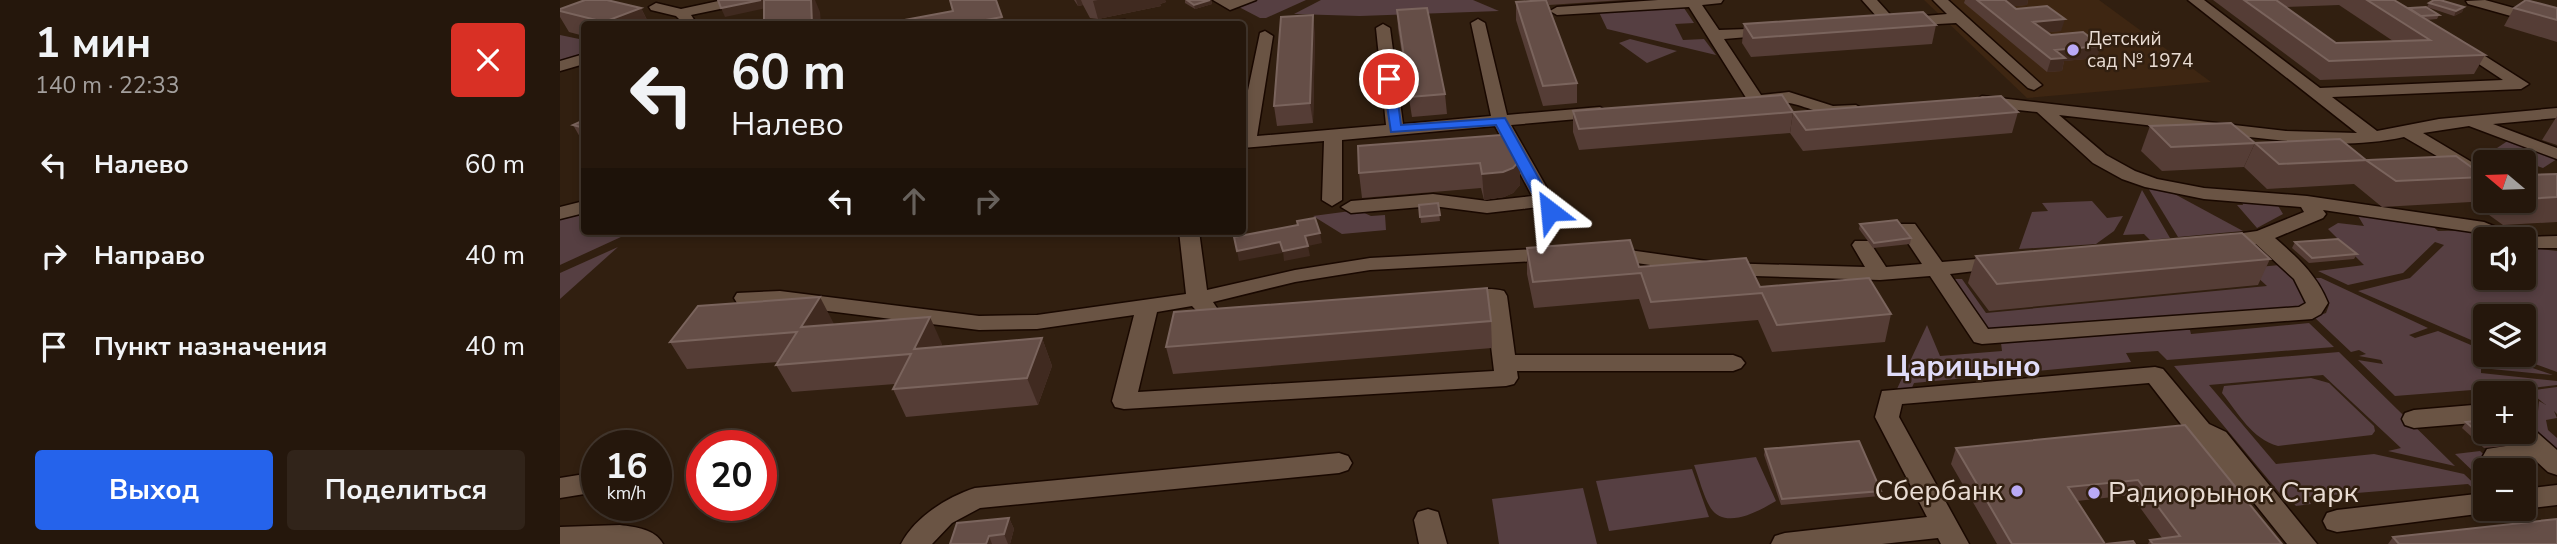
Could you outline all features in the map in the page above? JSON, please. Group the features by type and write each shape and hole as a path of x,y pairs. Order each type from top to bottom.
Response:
{"lane":[{"path":"656,7 681,13 744,0"},
{"path":"1220,0 1230,6 1249,0"},
{"path":"1557,11 1716,0"},
{"path":"1869,0 1890,23"},
{"path":"1940,0 2034,85"},
{"path":"2195,0 2375,138"},
{"path":"2474,0 2557,25"},
{"path":"1693,2 1756,100"},
{"path":"681,13 689,21"},
{"path":"1863,25 1960,18"},
{"path":"1351,207 1439,200 1487,207 1547,205 1500,120 1478,23"},
{"path":"1383,27 1395,130"},
{"path":"1715,35 1782,30"},
{"path":"2316,93 2521,84 2441,35"},
{"path":"1246,138 1265,36"},
{"path":"560,66 581,60"},
{"path":"1732,102 1789,97 1832,111 1877,108"},
{"path":"1964,102 1992,101 2286,136 2375,138 2439,124 2556,114"},
{"path":"2043,109 2105,167 2124,174 2189,191 2307,202 2477,227"},
{"path":"1246,143 1618,111"},
{"path":"2471,122 2557,154"},
{"path":"2407,131 2473,171"},
{"path":"1332,200 1334,135"},
{"path":"2207,243 2261,237 2316,214 2307,202"},
{"path":"560,213 581,208"},
{"path":"1908,228 1982,337 2304,314 2313,309 2317,303 2315,294 2297,268 2261,237"},
{"path":"1189,235 1196,299 1217,318 1230,317"},
{"path":"2536,242 2557,242"},
{"path":"1862,245 1880,274"},
{"path":"745,298 780,298 979,323 1037,322 1196,299 1295,276 1370,264 1616,253 1721,269 1880,274 2022,261"},
{"path":"1147,306 1124,401 1506,378 1496,296 1443,300"},
{"path":"1505,363 1732,363"},
{"path":"1784,544 1950,535 1887,417 1891,397 2155,374 2200,430 2217,438 2303,544"},
{"path":"2414,419 2473,414"},
{"path":"2200,430 2199,441 2237,488"},
{"path":"2534,444 2549,458"},
{"path":"2496,456 2549,458"},
{"path":"915,544 943,516 975,498 1339,463"},
{"path":"560,488 581,485"},
{"path":"2536,498 2557,495"},
{"path":"2337,521 2473,504"},
{"path":"560,538 628,536 645,540 649,544"}],"shaded area":[{"path":"1256,0 1306,0 1266,18 1260,18 1237,6"},
{"path":"1321,0 1473,0 1499,11 1360,16 1294,14"},
{"name":"Детский сад № 1974","path":"1924,0 2099,0 2211,82 2027,98"},
{"path":"1682,5 1694,23 1675,24 1683,40 1704,39 1716,55 1607,29 1598,10"},
{"path":"560,35 581,39 581,59 560,65"},
{"path":"1630,39 1677,51 1647,63 1619,43"},
{"path":"2509,140 2536,150 2494,150"},
{"path":"2536,150 2557,158 2543,168 2536,165"},
{"path":"2145,183 2169,191 2243,231 2178,237"},
{"path":"2142,190 2170,238 2150,240 2144,234 2123,235"},
{"path":"2241,199 2277,204 2283,214 2257,228 2237,205 2243,205"},
{"path":"2092,201 2107,218 2123,216 2114,231 2096,244 2019,249 2032,212 2048,211 2042,203"},
{"path":"2365,203 2380,212 2429,223 2438,231 2473,230 2473,290 2536,290 2536,248 2557,251 2557,372 2536,364 2536,304 2473,304 2473,341 2358,291 2410,278 2444,245 2435,242 2403,273 2348,285 2318,271 2364,265 2328,229 2338,223 2364,226 2354,209"},
{"path":"1358,210 1371,216 1385,215 1386,230 1342,234 1313,216"},
{"path":"581,215 581,235 625,235 560,265 560,220"},
{"path":"618,247 560,299 560,273"},
{"path":"2231,253 2258,267 2280,265 2296,279 2307,296 2306,303 2300,308 2156,325 2190,330 2191,334 2309,323 2334,347 2167,360 2158,351 2126,353 2131,362 1914,383 1911,390 1896,391 1927,325 1940,356 2002,351 2001,343 2030,330 1987,333 1950,279 1962,279 1986,313 2267,286"},
{"path":"2312,278 2321,278 2428,328 2409,335 2415,338 2438,331 2473,346 2473,367 2529,367 2553,375 2481,368 2481,373 2557,381 2557,385 2536,388 2536,381 2473,381 2473,390 2395,396 2358,360 2383,364 2381,360 2359,356 2366,354 2359,350 2351,352 2314,317 2326,313 2329,305"},
{"path":"2339,352 2455,466 2388,451 2401,448 2323,375 2209,385 2276,464 2374,454 2464,474 2473,483 2473,488 2468,484 2307,497 2311,504 2296,506 2287,496 2282,496 2174,366"},
{"path":"2311,378 2329,383 2374,426 2372,435 2278,446 2253,431 2222,393 2224,386"},
{"path":"2557,387 2557,414 2554,411 2557,418 2546,420 2548,430 2557,438 2557,452 2536,433 2536,410 2539,401 2546,405 2536,397 2536,390"},
{"path":"2480,451 2488,458 2473,458 2473,471 2455,454"},
{"path":"1756,457 1776,501 1742,517 1724,518 1716,514 1710,507 1694,465"},
{"path":"1692,469 1709,517 1609,531 1596,481"},
{"path":"1583,488 1597,544 1499,544 1492,499"}],"building":[{"path":"585,0 607,0 641,8 607,21 560,9"},
{"path":"718,0 761,0 721,8"},
{"path":"764,0 811,0 812,21 764,21"},
{"path":"950,0 996,0 1002,17 980,21 899,21 953,11"},
{"path":"1187,0 1210,0 1194,5"},
{"path":"1546,0 1577,83 1543,86 1516,2"},
{"path":"1977,0 2005,0 2016,9 2047,6 2065,19 2033,22 2051,35 2083,32 2101,46 2055,50 2065,58 2051,59"},
{"path":"2244,0 2276,0 2336,43 2430,40 2367,0 2394,0 2485,55 2329,61"},
{"path":"2434,0 2464,7 2456,11 2429,3"},
{"path":"2526,0 2557,8 2557,20 2514,8"},
{"path":"2426,7 2439,15 2421,16 2409,8"},
{"path":"1427,8 1445,94 1410,97 1397,10"},
{"path":"1923,12 1936,25 1753,38 1744,24"},
{"path":"1313,15 1310,103 1274,106 1281,17"},
{"path":"1782,95 1793,112 1579,129 1573,111"},
{"path":"2001,96 2018,112 1806,130 1793,112"},
{"path":"2231,123 2255,143 2171,147 2150,126"},
{"path":"1514,134 1520,160 1513,168 1503,172 1482,174 1480,163 1359,173 1358,146"},
{"path":"2340,139 2366,160 2279,164 2255,143"},
{"path":"2456,156 2473,168 2473,178 2396,181 2366,160"},
{"path":"2557,174 2557,197 2536,198 2536,175"},
{"path":"1438,203 1440,215 1420,217 1419,205"},
{"path":"1315,218 1320,233 1305,236 1308,246 1283,251 1280,242 1237,251 1234,237 1298,225 1297,221"},
{"path":"1897,220 1911,238 1874,243 1860,224"},
{"path":"2242,233 2270,259 1997,284 1976,256"},
{"path":"2338,239 2357,254 2312,258 2295,242"},
{"path":"1630,240 1639,267 1746,258 1760,287 1869,278 1891,314 1777,325 1762,293 1651,302 1641,273 1533,282 1527,248"},
{"path":"1487,288 1491,321 1166,347 1174,312"},
{"path":"820,297 801,327 930,317 914,349 1042,338 1027,378 893,389 911,354 776,365 797,332 670,342 698,306"},
{"name":"Радиорынок Старк","path":"2185,425 2282,544 2153,544 2150,540 2180,536 2138,480 2068,487 2105,544 2012,544 1956,448"},
{"path":"1859,441 1881,491 1782,499 1765,449"},
{"path":"1009,518 1004,534 989,536 986,544 950,544 957,523"},
{"path":"2557,519 2557,544 2399,544 2393,537"},
{"path":"2133,541 2135,544 2106,544"}],"place":[{"name":"Детский сад № 1974","path":"2073,50"},
{"name":"Сбербанк","path":"2017,491"},
{"name":"Радиорынок Старк","path":"2094,493"}],"district":[{"name":"Царицыно","path":"1963,366"}],"route":[{"path":"1389,79 1395,130 1500,120 1550,211"}]}
